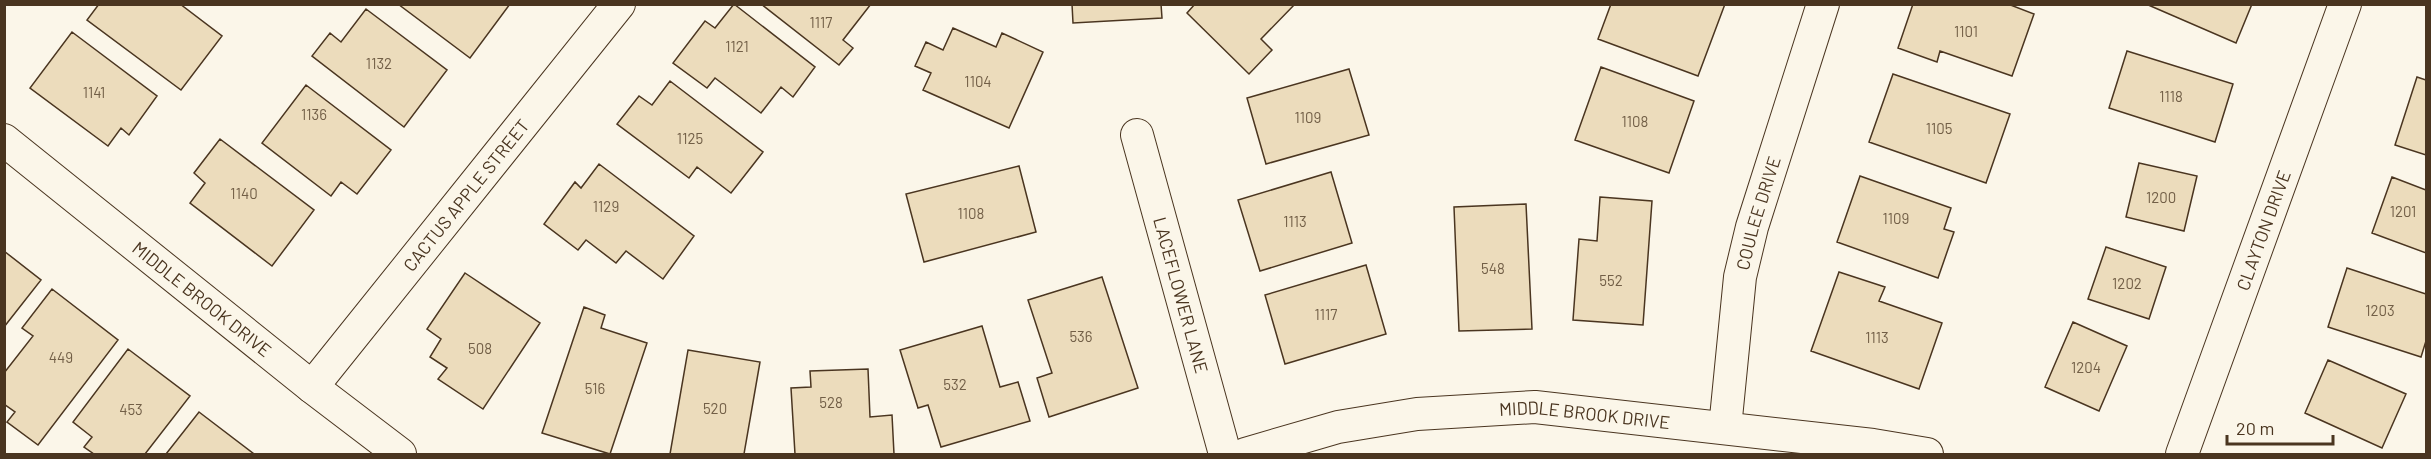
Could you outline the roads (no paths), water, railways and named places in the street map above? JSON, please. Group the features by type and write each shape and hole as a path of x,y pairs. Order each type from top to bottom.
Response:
{"street":[{"name":"CACTUS APPLE STREET","path":"312,387 619,4"},
{"name":"COULEE DRIVE","path":"1725,428 1740,277 1752,227 1822,4"},
{"name":"CLAYTON DRIVE","path":"2182,454 2345,4"},
{"name":"LACEFLOWER LANE","path":"1137,135 1225,454"},
{"name":"MIDDLE BROOK DRIVE","path":"4,140 312,387 400,454"},
{"name":"MIDDLE BROOK DRIVE","path":"1245,454 1338,427 1417,414 1535,407 1873,445 1928,454"}]}
